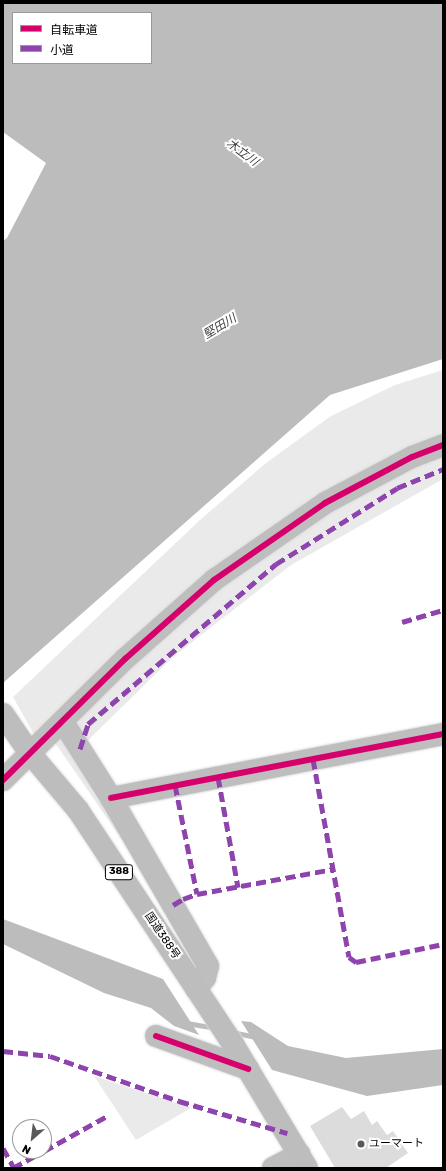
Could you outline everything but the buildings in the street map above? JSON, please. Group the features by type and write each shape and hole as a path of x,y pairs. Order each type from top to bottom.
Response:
{"highway":[{"name":"国道388号","path":"3,714 24,745 78,810 234,1046 303,1161"}],"street":[{"path":"3,780 24,745 63,722 125,660 214,580 325,503 412,457 443,444"},
{"path":"63,722 111,798 208,966 205,978 196,989"},
{"path":"111,798 443,734"},
{"path":"156,1036 248,1069"},
{"path":"273,1168 303,1161"}],"shaded area":[{"path":"443,370 443,479 291,565 173,657 75,753 127,847 53,740 36,738 13,697 200,520 266,463 331,416 395,385"},
{"path":"94,1076 191,1108 136,1140"}],"water":[{"path":"3,3 443,3 443,359 330,395 3,683 3,241 7,238 46,163 3,132"},
{"path":"3,919 163,979 199,1035 174,1026 151,1008 104,993 3,944"},
{"path":"241,1021 251,1022 288,1046 346,1058 443,1049 443,1085 367,1096 272,1070"}],"waterway":[{"path":"187,1023 215,1028"},
{"path":"232,1032 256,1037"}],"marked path":[{"path":"80,749 88,724 276,564 397,488 443,469"},
{"path":"402,622 443,610"},
{"path":"313,759 349,957 356,962 443,944"},
{"path":"218,777 238,887"},
{"path":"175,785 197,894"},
{"path":"173,905 183,899 197,894 333,869"},
{"path":"3,1051 50,1056 179,1101 287,1133"},
{"path":"52,1147 109,1115"},
{"path":"3,1148 14,1168"},
{"path":"13,1168 29,1159"}],"cycle path":[{"path":"3,780 125,659 214,580 325,503 412,457 443,445"},
{"path":"111,798 443,734"},
{"path":"156,1036 248,1069"}],"place":[{"name":"ユーマート","path":"361,1144"}],"water label":[{"name":"木立川","path":"242,153"},
{"name":"堅田川","path":"220,327"}]}
